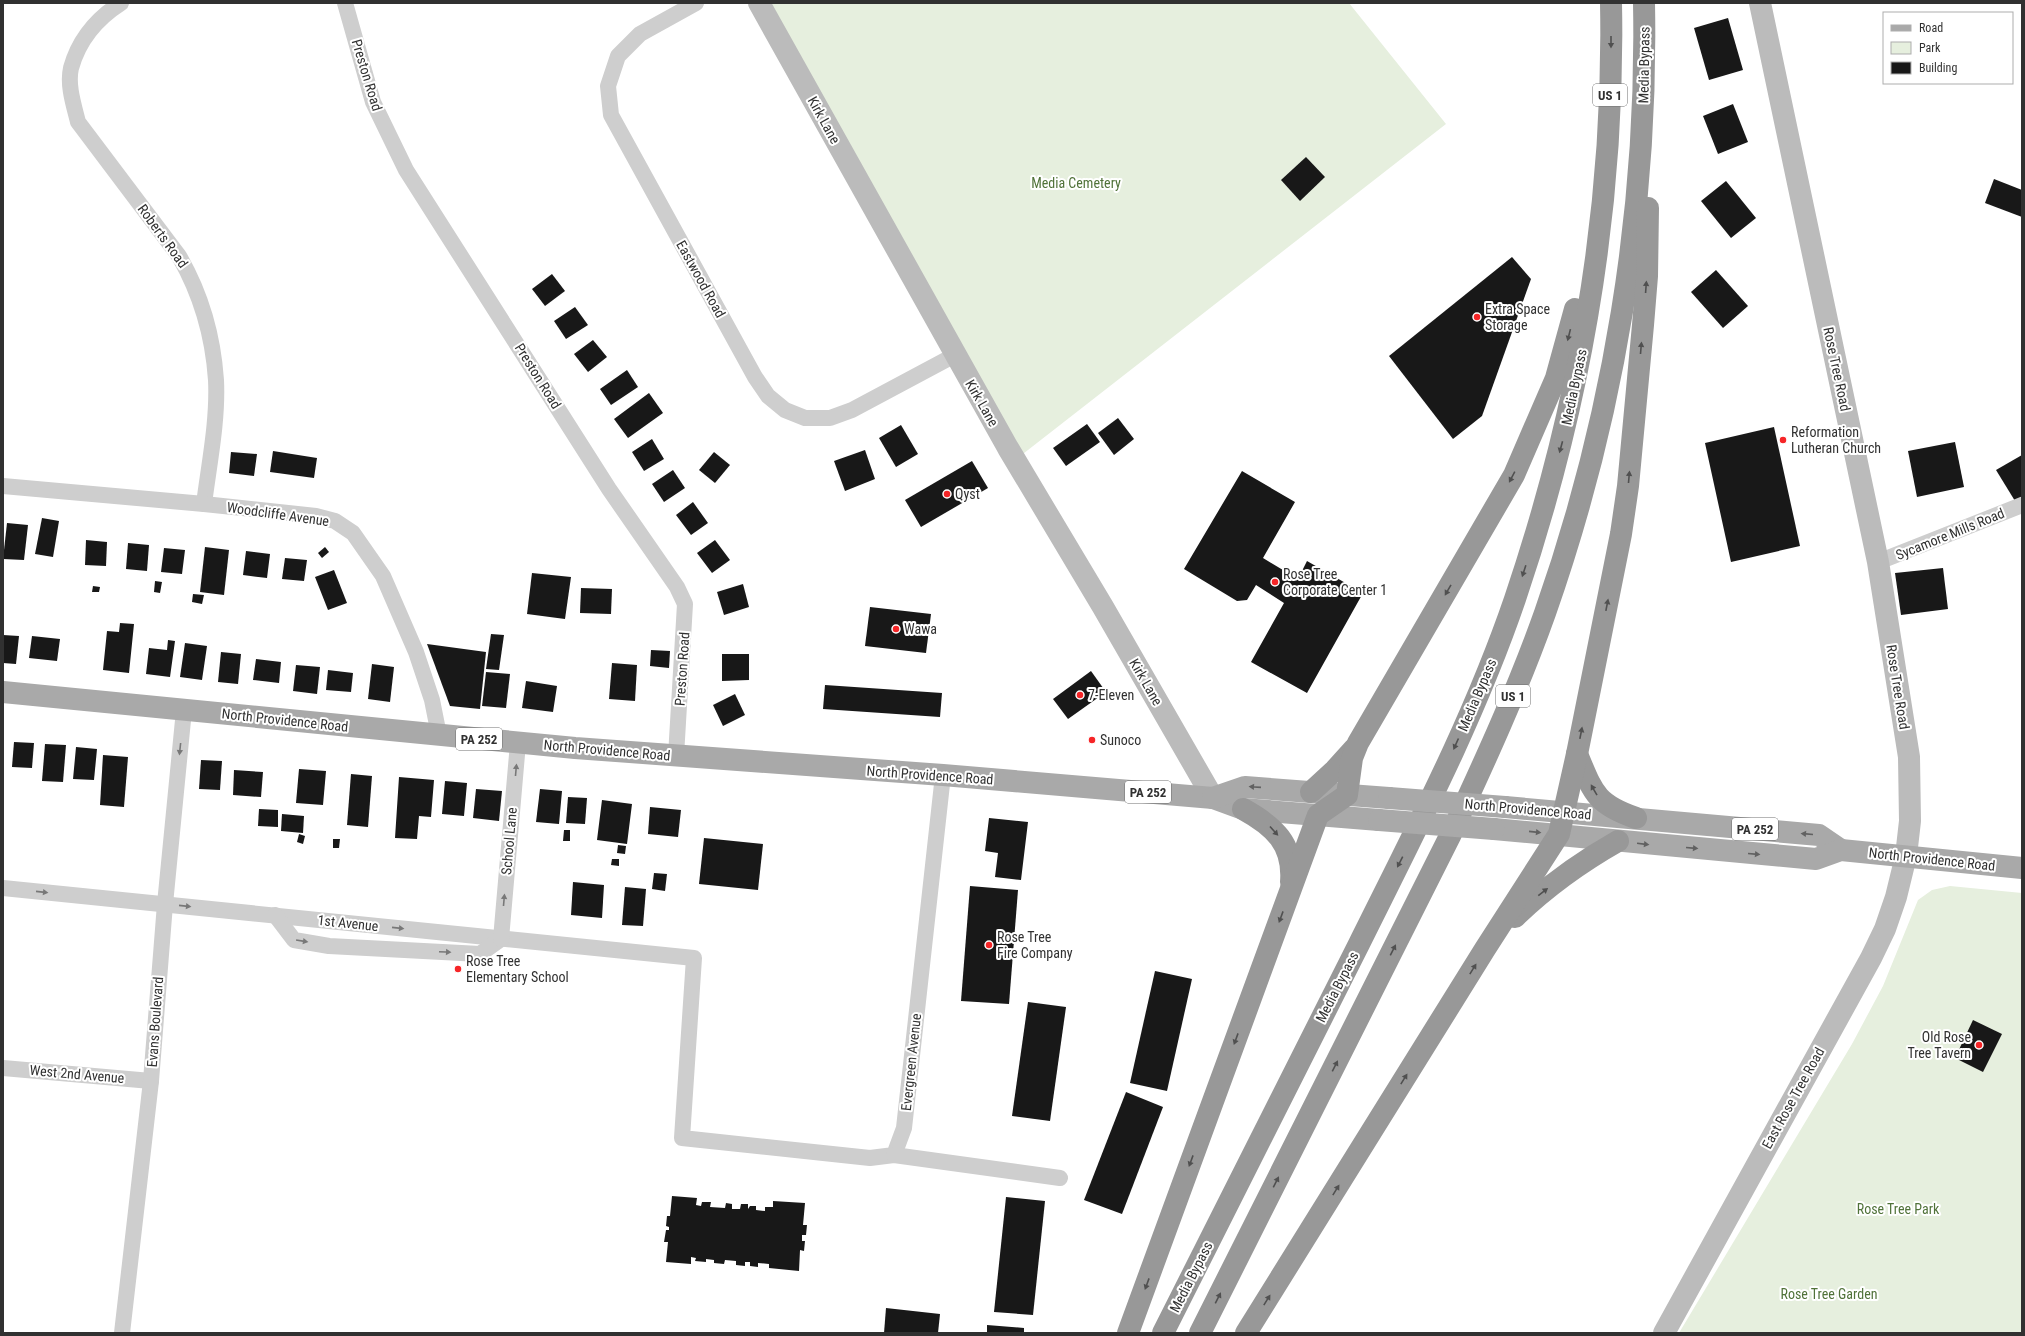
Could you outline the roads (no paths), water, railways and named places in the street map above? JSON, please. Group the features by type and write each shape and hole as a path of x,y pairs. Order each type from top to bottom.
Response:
{"highway":[{"name":"Media Bypass","path":"1163,1333 1420,822 1469,714 1495,651 1533,544 1566,428 1589,308 1604,188 1612,67 1611,3"},
{"name":"Media Bypass","path":"1200,1333 1450,836 1500,728 1545,613 1582,495 1598,436 1612,366 1627,275 1636,206 1642,130 1645,68 1644,3"},
{"path":"1246,1333 1485,949 1559,834 1577,754 1621,534 1628,486 1647,276 1648,221 1645,68"},
{"path":"1128,1333 1318,815 1347,795 1352,758 1358,743 1496,507 1535,430 1556,378 1566,346 1604,188"},
{"path":"1311,792 1335,770 1358,743"},
{"path":"1577,754 1594,791 1600,800 1617,812 1636,818"},
{"path":"1243,809 1261,819 1272,828 1283,841 1289,856 1292,871 1291,891"},
{"path":"1485,949 1528,904 1582,861 1618,841"}],"main road":[{"name":"North Providence Road","path":"3,692 518,743 943,775 1212,798 1243,809 1559,834 1816,860 1841,850 2022,868"},
{"name":"North Providence Road","path":"1212,798 1245,787 1505,807 1819,835 1841,850"},
{"path":"1347,795 1349,818"}],"street":[{"name":"Roberts Road","path":"121,3 96,21 83,40 71,68 72,98 78,122 179,256 192,278 202,304 213,350 216,381 214,417 204,504"},
{"name":"Preston Road","path":"345,3 373,102 406,170 610,489 677,587 685,604 676,756"},
{"name":"Eastwood Road","path":"696,3 640,34 618,56 608,86 611,115 755,377 764,390 785,410 805,418 830,418 852,410 955,355"},
{"name":"Kirk Lane","path":"759,3 1034,494 1098,598 1212,798"},
{"name":"Rose Tree Road","path":"1760,3 1878,562 1909,757 1910,821 1906,856"},
{"name":"Woodcliffe Avenue","path":"3,486 204,504 316,516 335,521 353,533 383,576 416,652 432,700 439,735"},
{"name":"Sycamore Mills Road","path":"1878,562 2022,505"},
{"name":"Evans Boulevard","path":"122,1333 151,1081 165,904 184,710"},
{"name":"School Lane","path":"501,939 518,743"},
{"name":"Evergreen Avenue","path":"894,1155 904,1128 943,775"},
{"name":"East Rose Tree Road","path":"1664,1333 1872,958 1885,929 1896,896 1906,856"},
{"name":"1st Avenue","path":"3,888 694,958 682,1138 870,1158 894,1155"},
{"path":"275,915 294,940 329,946 480,954 501,939"},
{"name":"West 2nd Avenue","path":"3,1068 151,1081"},
{"path":"894,1155 1060,1178"}],"place":[{"name":"Extra Space Storage","path":"1477,317"},
{"name":"Reformation Lutheran Church","path":"1783,440"},
{"name":"Qyst","path":"947,494"},
{"name":"Rose Tree Corporate Center 1","path":"1275,582"},
{"name":"Wawa","path":"896,629"},
{"name":"7-Eleven","path":"1080,695"},
{"name":"Sunoco","path":"1092,740"},
{"name":"Rose Tree Fire Company","path":"989,945"},
{"name":"Rose Tree Elementary School","path":"458,969"},
{"name":"Old Rose Tree Tavern","path":"1979,1045"}],"park label":[{"name":"Media Cemetery","path":"1076,183"},
{"name":"Rose Tree Park","path":"1898,1209"},
{"name":"Rose Tree Garden","path":"1829,1294"}]}
